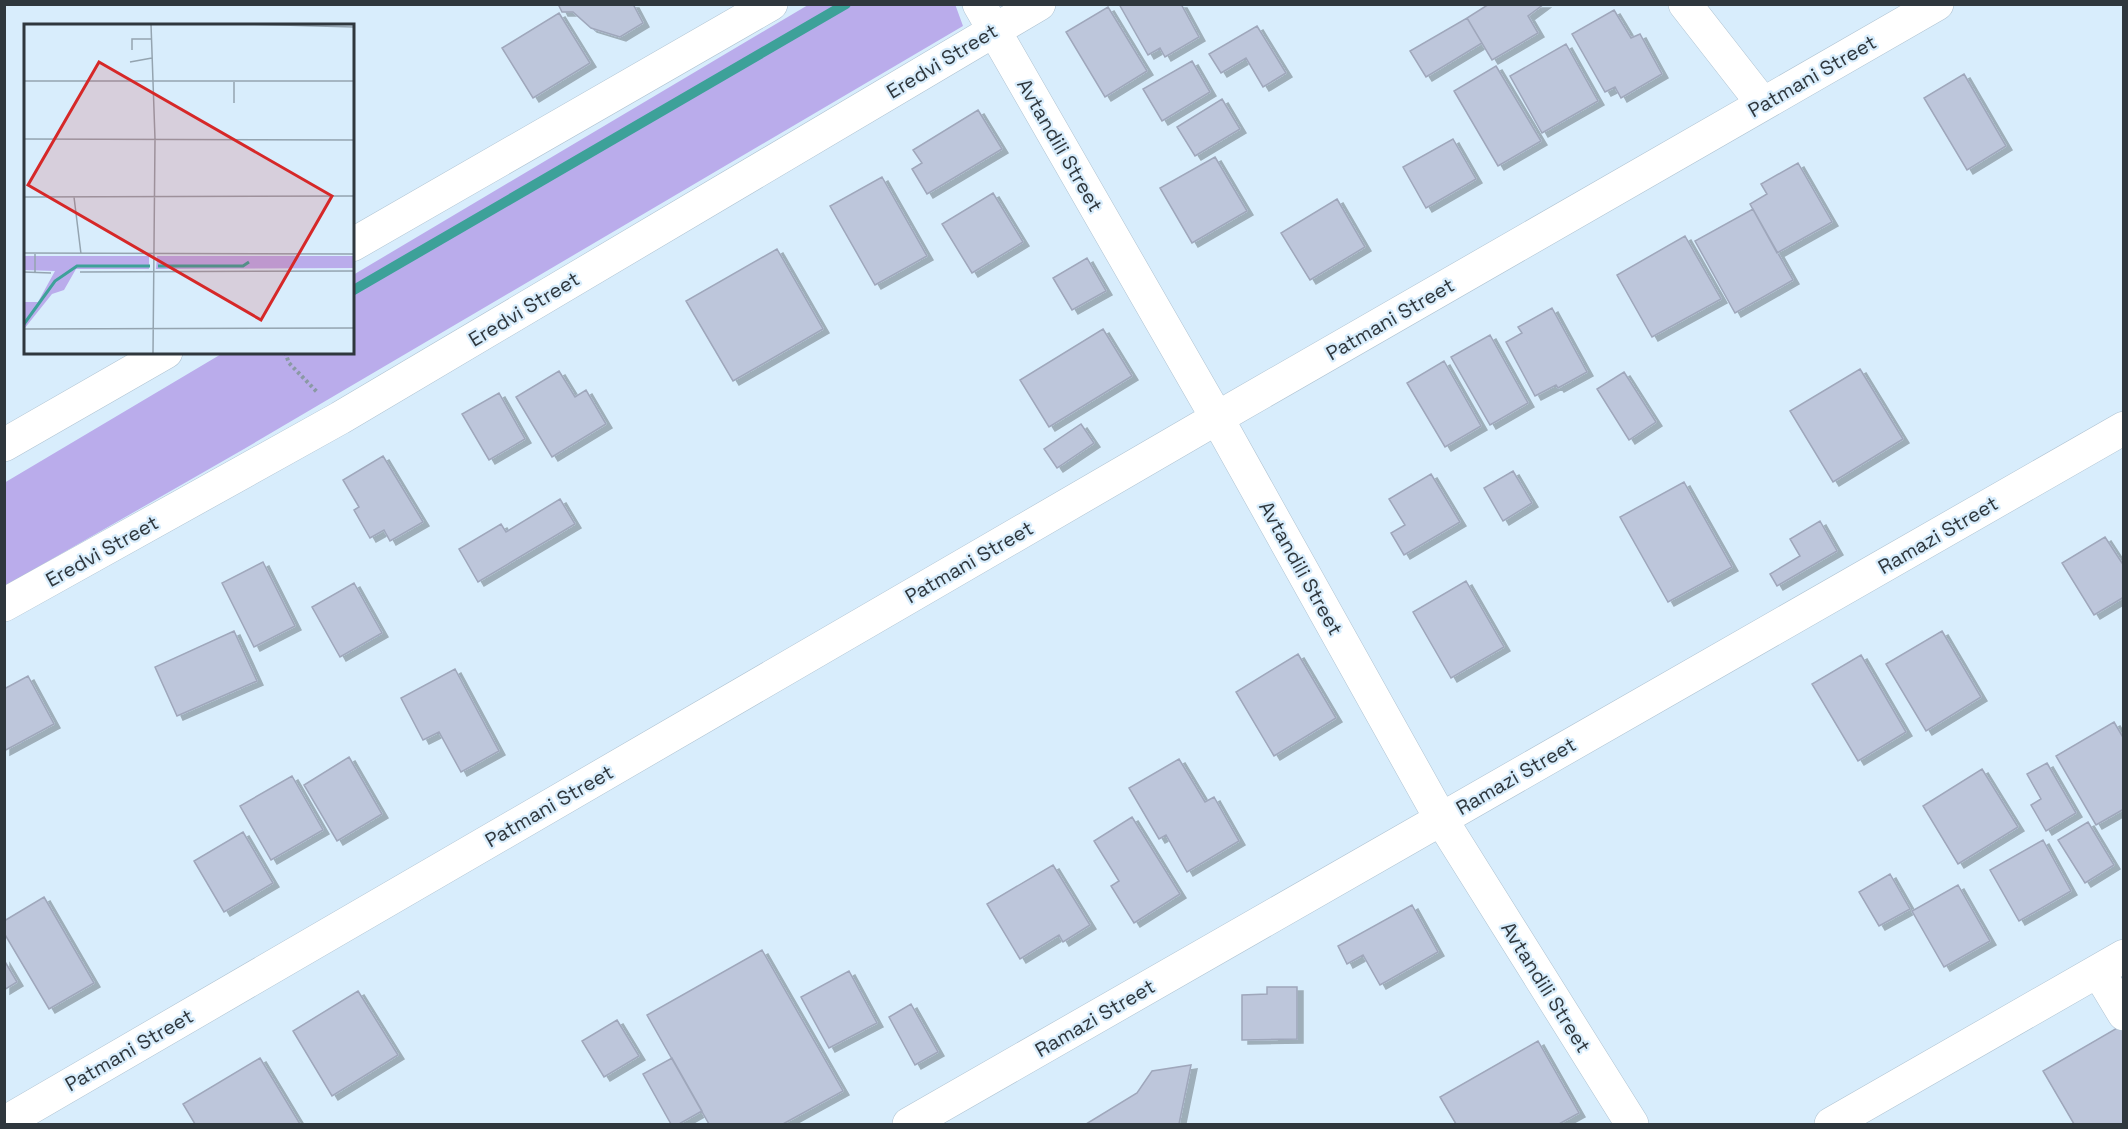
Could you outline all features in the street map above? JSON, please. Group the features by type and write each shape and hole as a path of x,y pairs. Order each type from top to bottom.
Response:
{"street":[{"path":"354,244 771,4"},
{"name":"Eredvi Street","path":"4,605 340,418 986,17 1039,4"},
{"path":"1685,4 1763,104"},
{"name":"Patmani Street","path":"4,1122 1936,4"},
{"name":"Avtandili Street","path":"986,17 1217,418 1441,819 1632,1125"},
{"path":"4,446 163,354"},
{"name":"Ramazi Street","path":"909,1125 2124,428"},
{"path":"1831,1125 2111,963 2124,1014"}],"path":[{"path":"286,354 289,363 340,418"}],"shaded area":[{"path":"955,4 963,26 244,449 5,586 4,483 221,354 354,354 354,274 808,5"}],"building":[{"path":"558,4 633,4 643,23 620,37 591,28 573,12 562,12"},
{"path":"1119,4 1181,4 1199,37 1165,57 1160,48 1148,55"},
{"path":"1489,4 1544,4 1528,16 1538,33 1492,60 1467,18"},
{"path":"1108,7 1147,71 1105,97 1066,32"},
{"path":"1614,10 1631,38 1640,34 1662,74 1621,98 1615,87 1605,92 1572,34"},
{"path":"559,13 590,63 533,98 502,48"},
{"path":"1467,18 1482,43 1426,77 1410,51"},
{"path":"1257,26 1286,73 1263,87 1246,58 1221,73 1209,54"},
{"path":"1566,44 1598,101 1542,133 1510,76"},
{"path":"1192,61 1210,92 1162,121 1143,89"},
{"path":"1496,66 1541,141 1498,166 1454,91"},
{"path":"1964,74 2006,146 1967,170 1924,98"},
{"path":"1222,99 1240,129 1195,156 1177,127"},
{"path":"978,110 1002,149 927,194 912,169 922,163 913,150"},
{"path":"1453,139 1476,179 1426,208 1403,167"},
{"path":"1215,157 1247,211 1192,243 1160,188"},
{"path":"1798,163 1832,222 1777,253 1750,204 1767,194 1761,184"},
{"path":"882,177 927,256 875,285 830,206"},
{"path":"993,193 1023,242 972,273 942,224"},
{"path":"1337,199 1365,247 1310,280 1281,233"},
{"path":"1753,209 1793,280 1735,313 1695,241"},
{"path":"1685,236 1721,299 1652,337 1617,275"},
{"path":"777,249 823,329 733,381 686,301"},
{"path":"1087,258 1106,291 1072,310 1053,278"},
{"path":"1552,308 1587,372 1558,388 1556,385 1535,396 1506,342 1522,333 1518,327"},
{"path":"1103,329 1132,376 1049,427 1020,380"},
{"path":"1490,335 1528,403 1490,425 1451,357"},
{"path":"1444,361 1481,426 1445,447 1407,383"},
{"path":"1860,369 1903,439 1833,482 1790,411"},
{"path":"559,371 575,397 586,390 606,424 552,457 516,397"},
{"path":"1624,372 1656,422 1629,440 1597,389"},
{"path":"499,393 525,439 489,460 462,414"},
{"path":"1081,424 1094,443 1057,468 1044,449"},
{"path":"383,456 423,522 390,541 384,530 370,538 354,510 359,507 343,480"},
{"path":"1513,471 1532,503 1503,521 1484,488"},
{"path":"1431,474 1460,522 1404,555 1391,533 1405,525 1389,499"},
{"path":"1684,482 1732,567 1668,602 1620,517"},
{"path":"560,499 575,524 478,582 459,549 501,524 506,532"},
{"path":"1820,521 1837,551 1777,586 1770,574 1800,556 1790,539"},
{"path":"2105,537 2124,566 2124,597 2094,615 2062,563"},
{"path":"263,562 295,626 254,647 222,583"},
{"path":"1466,581 1504,647 1451,678 1413,612"},
{"path":"354,583 382,633 340,657 312,607"},
{"path":"234,631 257,681 177,716 155,667"},
{"path":"1942,631 1981,697 1926,731 1886,664"},
{"path":"1298,654 1336,718 1274,756 1236,692"},
{"path":"1861,655 1906,732 1858,761 1812,684"},
{"path":"455,669 499,751 461,772 439,732 423,740 401,698"},
{"path":"28,676 54,724 4,751 4,689"},
{"path":"2114,722 2124,739 2124,809 2096,825 2056,756"},
{"path":"349,757 382,814 337,841 304,785"},
{"path":"1179,759 1205,802 1214,797 1239,841 1187,872 1166,835 1159,839 1129,788"},
{"path":"2047,763 2076,813 2046,831 2031,805 2041,799 2027,774"},
{"path":"1982,769 2018,827 1958,864 1923,806"},
{"path":"292,776 323,830 271,860 240,806"},
{"path":"1132,817 1180,894 1134,923 1111,886 1119,881 1094,841"},
{"path":"2088,822 2114,865 2085,883 2058,840"},
{"path":"243,832 273,883 224,912 194,861"},
{"path":"2043,840 2071,891 2019,921 1990,870"},
{"path":"1053,865 1090,925 1063,942 1059,935 1020,959 987,904"},
{"path":"1890,874 1910,909 1879,926 1859,892"},
{"path":"1958,885 1990,941 1944,967 1912,911"},
{"path":"44,897 94,983 49,1009 4,933 4,921"},
{"path":"1412,905 1438,952 1380,985 1363,955 1347,964 1338,946"},
{"path":"762,950 843,1091 783,1124 709,1124 647,1015"},
{"path":"4,960 17,982 4,990"},
{"path":"849,971 877,1023 829,1048 801,997"},
{"path":"1267,987 1297,987 1297,1039 1242,1040 1242,995 1267,994"},
{"path":"358,991 398,1055 332,1096 293,1031"},
{"path":"911,1004 938,1052 915,1065 889,1017"},
{"path":"617,1020 639,1056 604,1077 582,1041"},
{"path":"2124,1024 2124,1124 2074,1124 2043,1071"},
{"path":"1538,1041 1579,1113 1559,1124 1456,1124 1440,1097"},
{"path":"260,1058 300,1124 195,1124 183,1104"},
{"path":"672,1058 702,1111 679,1124 671,1124 643,1074"},
{"path":"1191,1065 1179,1124 1086,1124 1137,1093 1152,1071"}],"waterway":[{"path":"354,290 846,4"}]}
